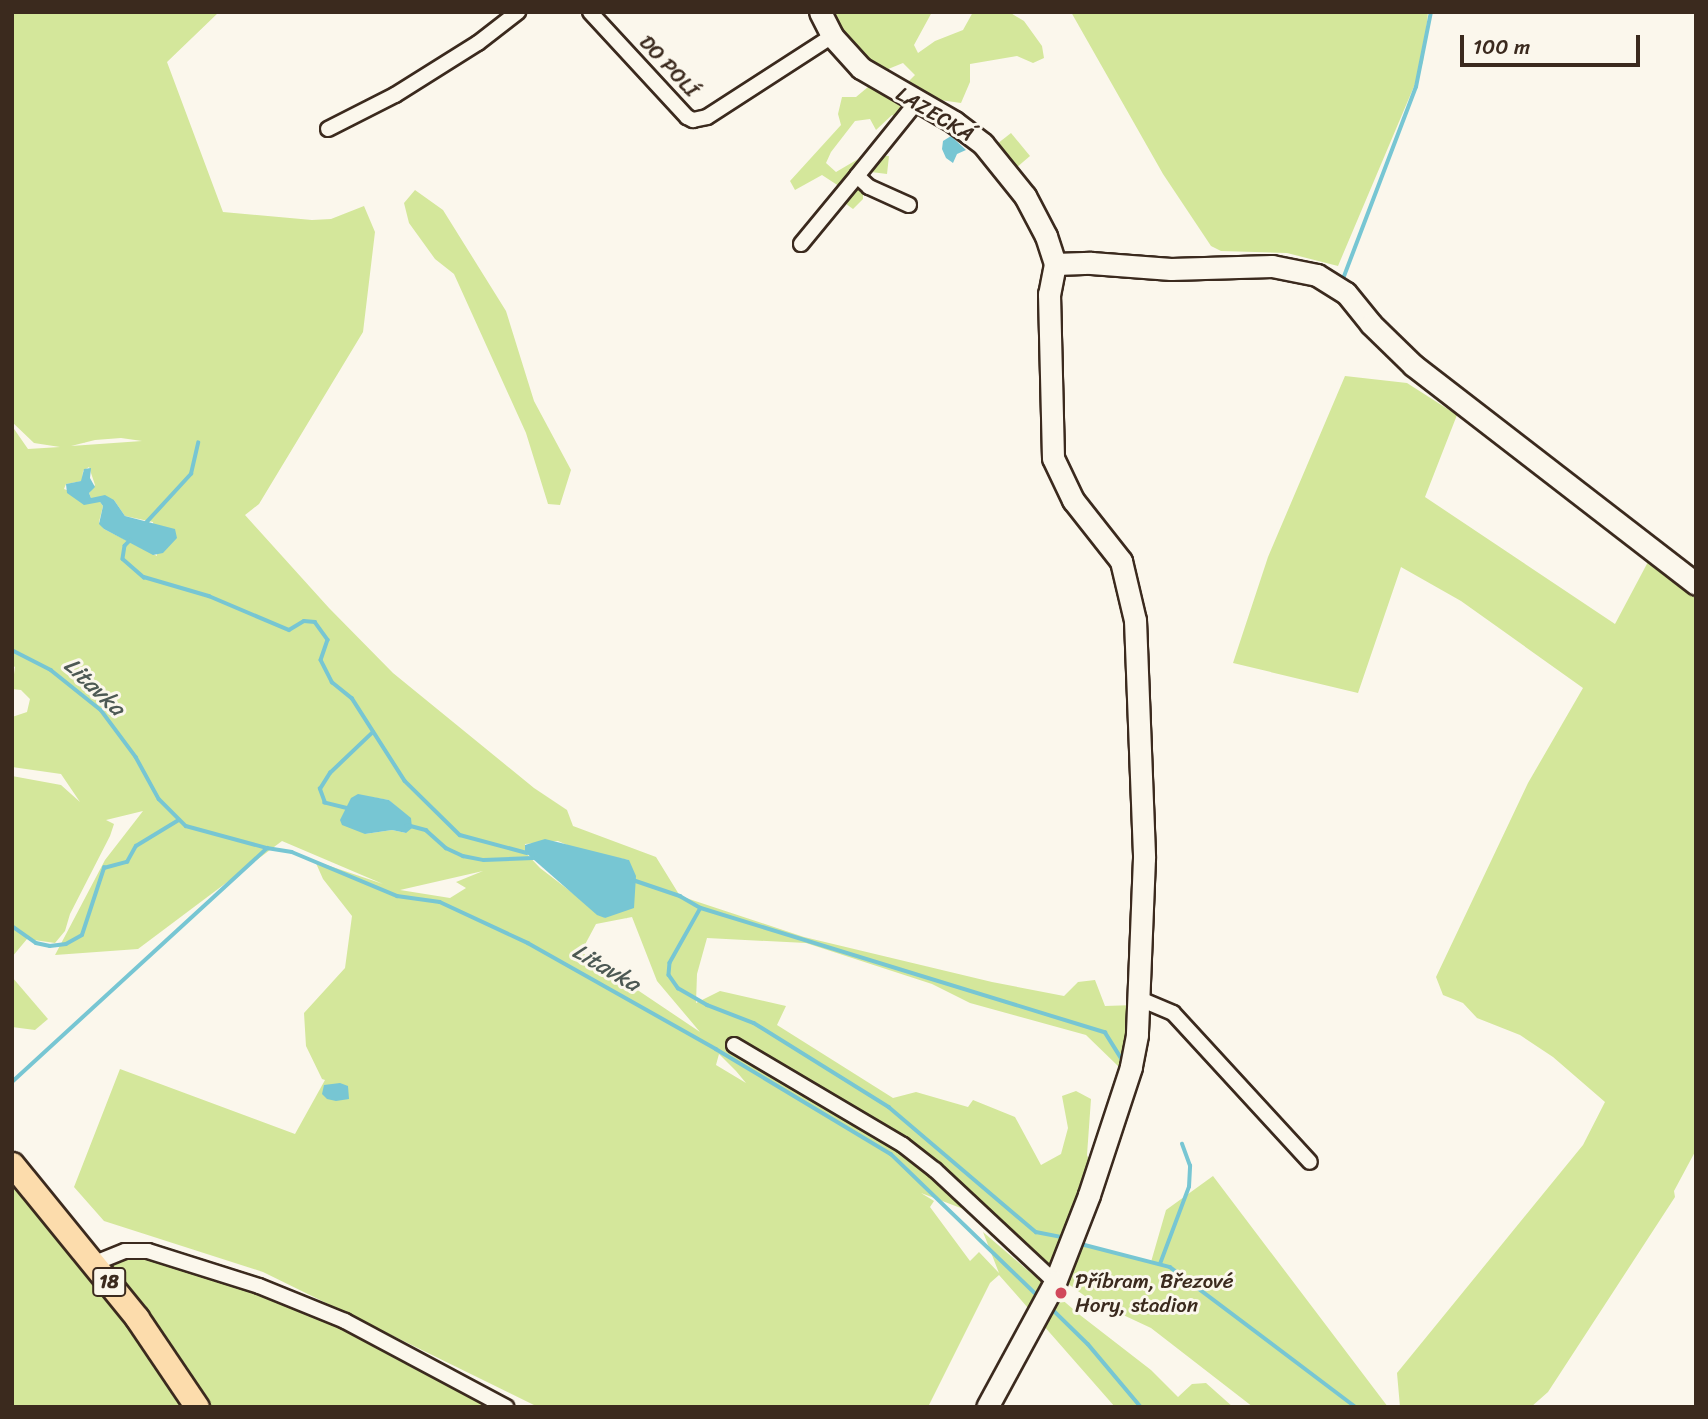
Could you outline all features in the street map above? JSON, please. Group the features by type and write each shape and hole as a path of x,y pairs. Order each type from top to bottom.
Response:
{"main road":[{"name":"18","path":"12,1164 137,1318 197,1407"}],"street":[{"path":"328,129 395,95 478,43 519,12"},
{"name":"DO POLÍ","path":"590,12 687,117 693,120 707,117 832,36"},
{"name":"LAZECKÁ","path":"820,12 832,36 861,68 916,103 968,131 1003,166 1025,195 1046,236 1055,264"},
{"path":"801,244 916,103"},
{"path":"857,176 869,187 909,205"},
{"path":"987,1407 1052,1287 1089,1195 1131,1067 1140,999 1144,858 1135,620 1121,561 1073,500 1053,458 1049,294 1055,264 1091,263 1171,269 1272,266 1317,275 1346,293 1371,324 1413,365 1696,584"},
{"path":"1140,999 1173,1013 1310,1162"},
{"path":"734,1045 902,1145 935,1170 1052,1287"},
{"path":"95,1263 125,1251 148,1251 259,1286 345,1321 506,1407"}],"green space":[{"path":"12,12 219,12 167,62 223,212 312,220 331,219 364,206 375,232 363,332 259,504 245,515 329,608 393,673 534,788 567,810 573,826 656,857 680,896 804,937 992,982 1064,996 1078,982 1095,980 1105,1006 1135,1005 1138,1060 1119,1067 1086,1035 970,1003 932,984 806,943 707,938 697,974 696,1003 720,991 786,1006 777,1025 893,1098 916,1092 968,1107 973,1100 1015,1117 1041,1165 1061,1154 1068,1128 1062,1096 1076,1091 1091,1099 1087,1155 1095,1175 1059,1274 990,1219 921,1193 934,1201 930,1207 970,1261 979,1252 999,1273 983,1232 1080,1315 1151,1370 1178,1397 1192,1384 1206,1383 1233,1407 1115,1407 999,1275 990,1283 928,1407 538,1407 263,1272 104,1221 74,1187 120,1069 295,1134 325,1080 322,1079 306,1046 304,1013 345,968 352,916 323,879 315,861 383,884 282,841 138,949 55,955 105,860 143,811 106,820 114,824 110,836 70,914 65,931 55,943 27,939 12,957 12,776 61,785 80,802 61,774 12,767 12,717 27,712 30,699 21,690 12,689 15,667 12,665 12,426 28,449 60,447 34,443 12,422","holes":["121,438 142,441 71,446 95,440","89,467 95,485 89,493 91,498 114,500 125,516 153,522 157,556 104,529 99,522 103,506 100,502 64,489 66,484 82,481 83,471","358,795 389,800 399,809 406,833 392,830 365,834","558,841 581,851 629,860 605,918 540,868 525,852 525,844","483,871 456,882 466,888 450,898 400,890","632,917 657,981 700,1032 581,952 596,924","719,1054 736,1071 746,1083 716,1065"]},
{"path":"823,12 932,12 914,45 918,53 935,41 963,30 973,12 1009,12 1024,21 1042,46 1044,58 1033,63 1017,56 970,64 970,82 961,103 919,97 905,121 892,115 876,130 870,119 855,121 831,152 826,163 836,172 865,155 889,156 887,174 871,172 863,187 863,199 853,209 842,201 848,192 822,175 795,190 790,181 841,125 838,114 842,97 856,97 874,82 895,95 915,75 903,63 876,74"},
{"path":"1071,12 1428,12 1423,62 1338,266 1287,253 1221,251 1211,246 1163,174"},
{"path":"1011,133 1030,156 1016,168 997,144"},
{"path":"415,190 443,210 506,311 534,401 571,470 560,505 548,504 526,433 454,274 435,259 409,223 404,203"},
{"path":"1345,376 1407,383 1457,415 1425,497 1615,624 1649,560 1696,599 1696,1150 1674,1191 1675,1197 1548,1392 1531,1407 1400,1407 1397,1373 1583,1145 1605,1102 1553,1057 1520,1035 1477,1018 1463,1003 1443,995 1436,977 1528,783 1583,688 1461,601 1401,567 1358,693 1233,663 1268,557"},
{"path":"12,977 48,1019 35,1030 12,1027"},
{"path":"12,1170 90,1265 188,1407 12,1407"},
{"path":"1213,1176 1388,1407 1253,1407 1151,1328 1089,1299 1060,1278 1073,1242 1151,1262 1166,1210"},
{"path":"116,1258 161,1258 319,1318 494,1407 208,1407 188,1374 108,1267"}],"water":[{"path":"951,136 966,150 957,154 953,163 946,158 942,149 943,141"},
{"path":"91,468 90,478 95,487 89,493 91,498 105,495 114,500 125,516 175,529 177,538 163,553 153,555 104,529 99,524 103,506 100,502 84,505 67,493 66,484 81,481 84,469"},
{"path":"358,794 389,800 411,818 412,828 406,833 392,830 365,834 342,825 340,820 351,798"},
{"path":"545,839 629,860 636,876 634,908 605,918 597,915 525,852 525,845"},
{"path":"340,1083 348,1086 349,1099 336,1101 327,1099 322,1094 324,1085"}],"waterway":[{"path":"1343,279 1416,87 1431,12"},
{"path":"145,524 191,474 198,443"},
{"path":"131,540 125,546 123,559 144,577 209,596 289,630 304,621 315,622 328,640 321,660 332,682 352,698 405,781 460,835 527,853"},
{"name":"Litavka","path":"12,650 51,670 101,710 136,757 159,799 186,826 292,852 397,896 440,902 528,943 716,1049 891,1154 1038,1296"},
{"path":"349,809 325,803 320,789 330,773 373,732"},
{"path":"12,926 36,943 50,946 66,944 82,935 104,868 127,862 136,846 179,820"},
{"path":"407,825 426,830 446,848 463,856 484,860 533,858"},
{"path":"12,1082 267,848"},
{"path":"633,880 680,896 701,908 670,963 669,975 678,988 707,1005 754,1023 889,1107 1036,1232 1061,1237"},
{"path":"701,908 1105,1032 1123,1061"},
{"path":"1160,1264 1189,1187 1190,1166 1182,1144"},
{"path":"1081,1244 1170,1267 1356,1407"},
{"name":"Litavka","path":"1049,1306 1088,1344 1141,1407"}],"place":[{"name":"Příbram, Březové Hory, stadion","path":"1061,1293"}]}
